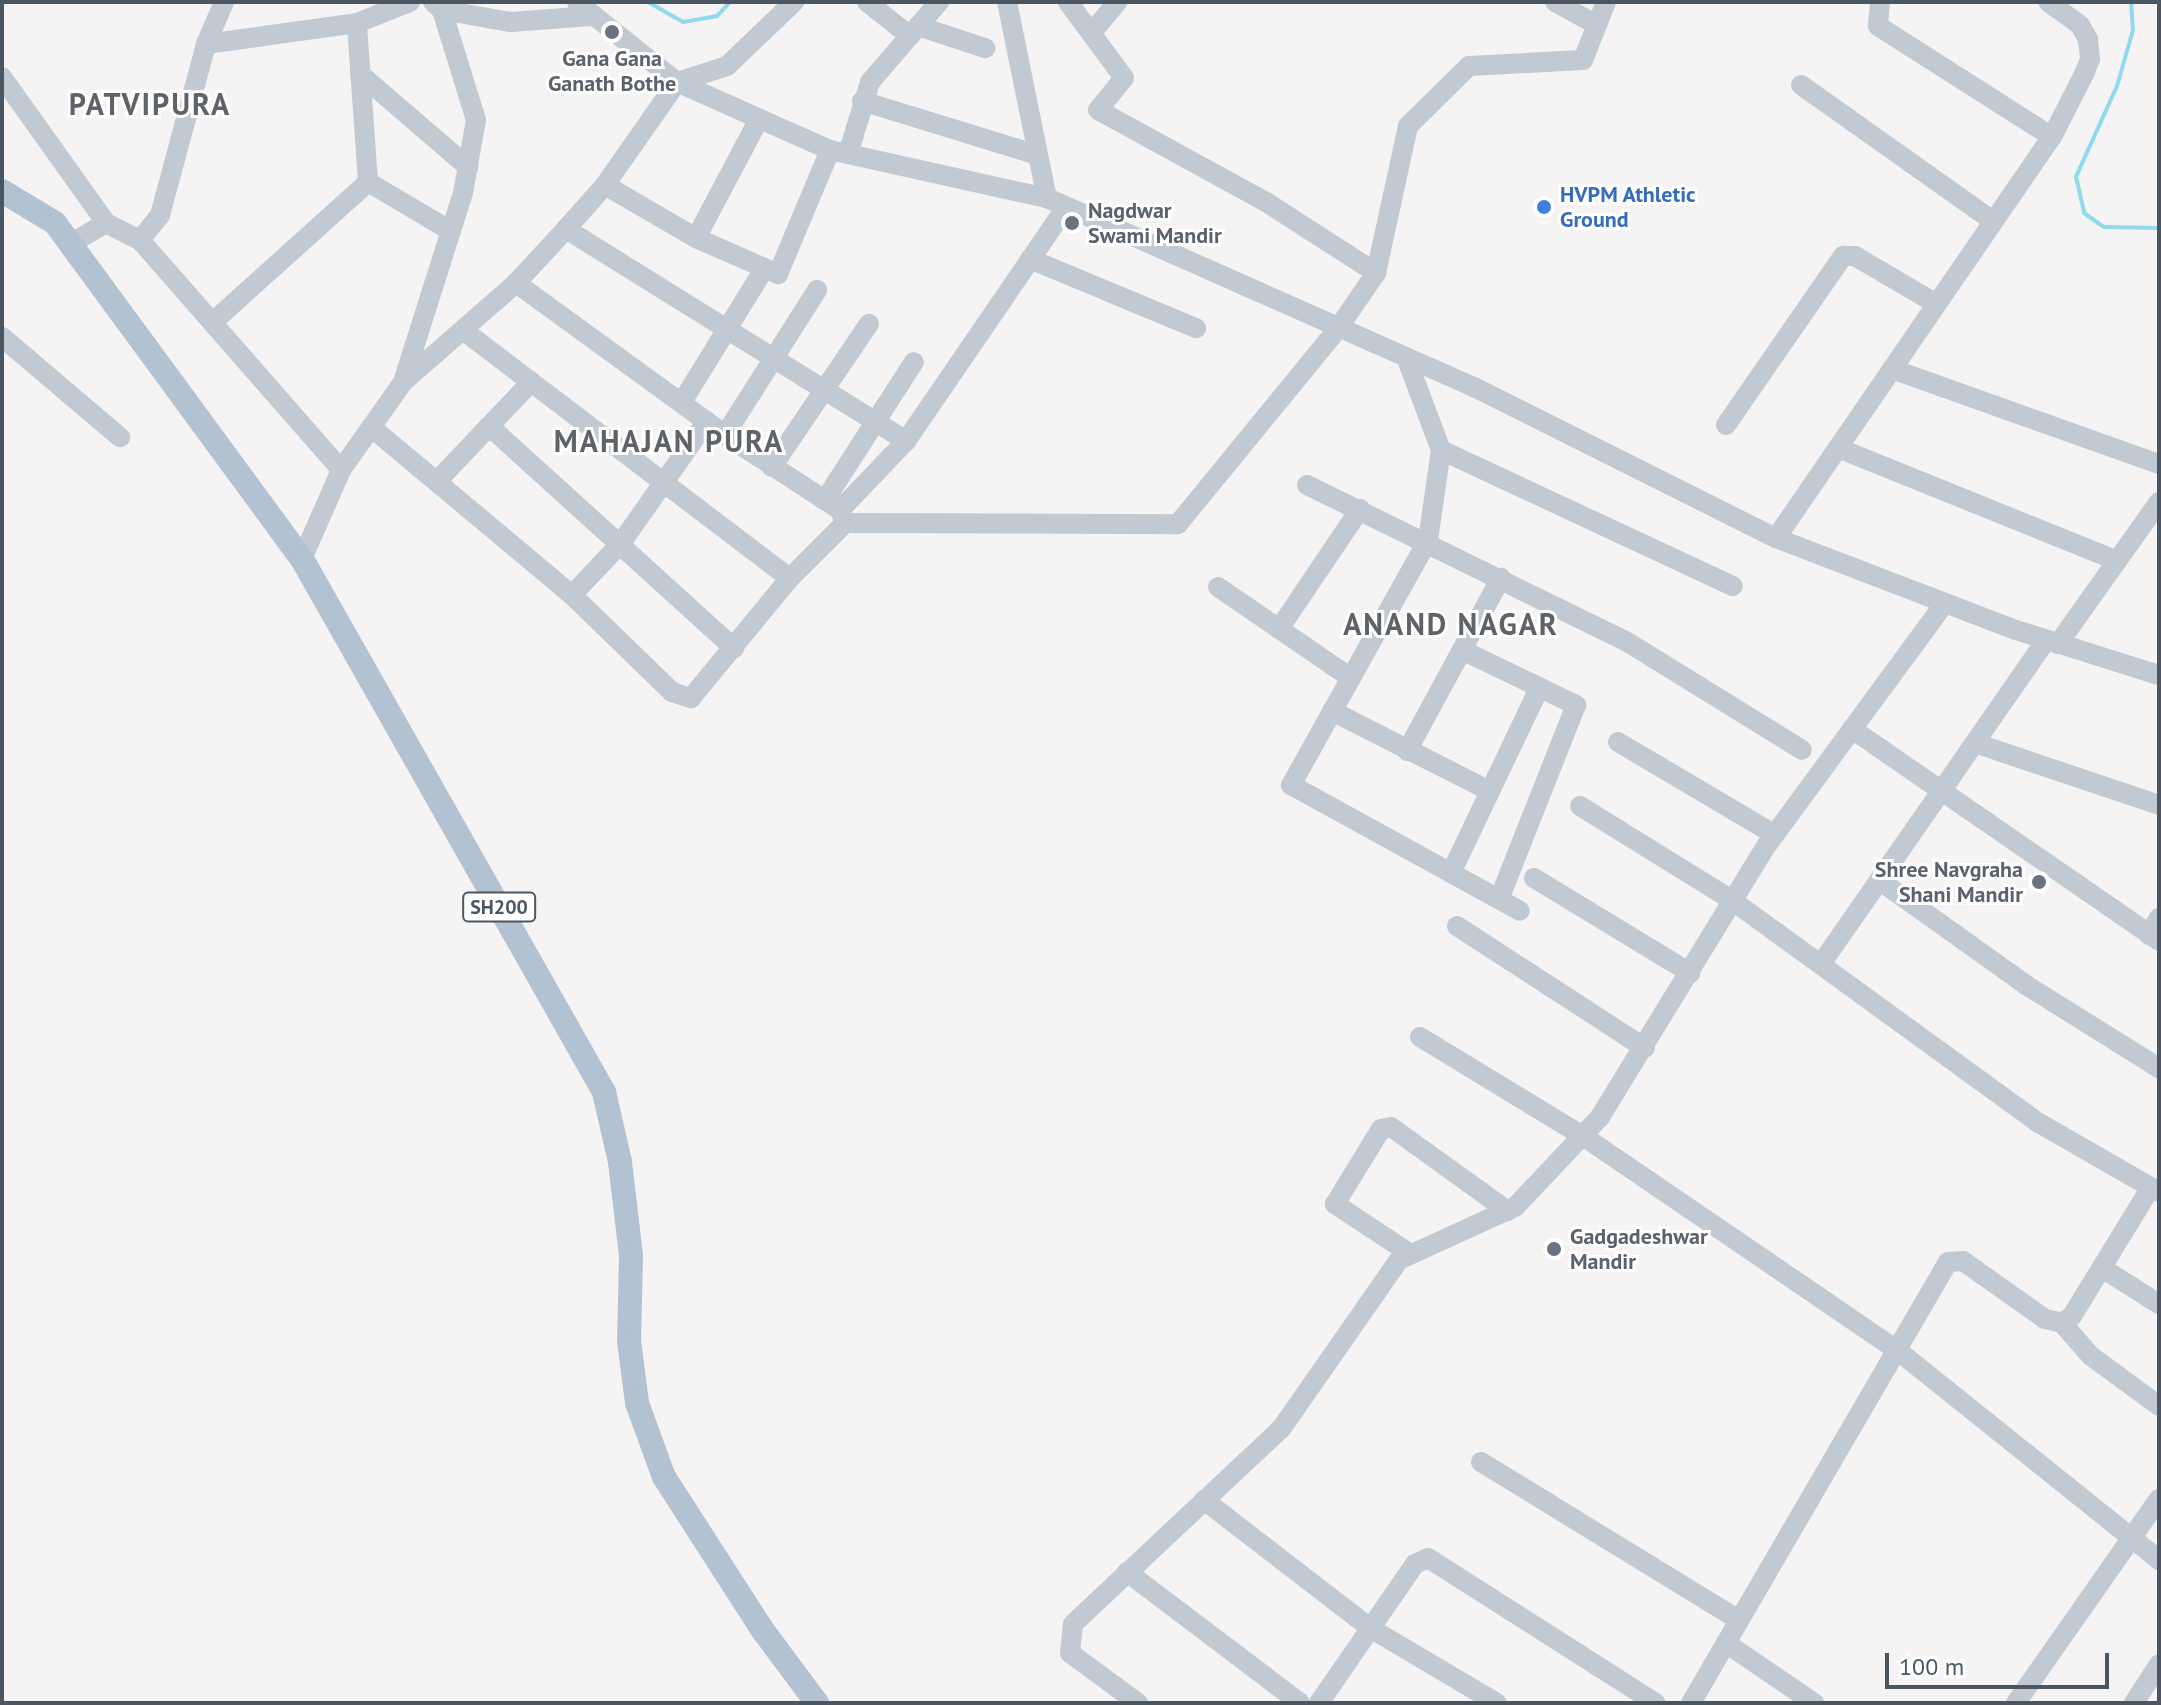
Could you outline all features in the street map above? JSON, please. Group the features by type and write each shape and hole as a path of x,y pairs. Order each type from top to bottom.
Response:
{"main road":[{"name":"SH200","path":"2,191 55,223 302,559 604,1092 620,1162 631,1256 629,1341 637,1403 664,1477 764,1632 817,1703"}],"street":[{"path":"140,240 160,215 206,44 224,2"},
{"path":"302,559 341,470 403,382 516,283 566,229 605,185 677,82 727,66 794,2"},
{"path":"867,2 914,31 985,48"},
{"path":"605,185 696,238 778,274 870,82 939,2"},
{"path":"371,427 439,479 572,595 681,697 697,696 790,578 837,511 906,441 1030,259 1057,203 1038,155 1007,2"},
{"path":"1093,31 1117,2"},
{"path":"1555,2 1597,25"},
{"path":"516,283 725,435 837,511 1178,524 1339,327 1376,273 1408,126 1469,66 1583,60 1606,2"},
{"path":"1880,2 1878,26 2052,137"},
{"path":"1776,538 2052,137 2090,59 2080,25 2048,2"},
{"path":"1072,3 1124,78 1098,110 1266,202 1376,273"},
{"path":"206,44 357,23 399,4"},
{"path":"438,6 511,22 584,9 677,82 759,119 839,151 1057,203 1406,357 1776,538 2052,642 2159,675"},
{"path":"403,382 451,231 468,167 476,120 438,6"},
{"path":"357,23 368,182"},
{"path":"360,74 468,167"},
{"path":"2,77 106,223 140,240 215,320 341,470"},
{"path":"1801,85 1993,221"},
{"path":"862,101 1038,155"},
{"path":"696,238 759,119"},
{"path":"368,182 451,231"},
{"path":"215,320 368,182"},
{"path":"70,244 106,223"},
{"path":"566,229 726,332 906,441"},
{"path":"1726,425 1843,256 1855,256 1935,303"},
{"path":"1030,259 1196,328"},
{"path":"682,402 764,269"},
{"path":"725,435 817,290"},
{"path":"772,467 869,324"},
{"path":"464,331 790,578"},
{"path":"2,337 120,437"},
{"path":"1406,357 1441,450 1428,540 1291,785 1520,911"},
{"path":"837,511 877,422 914,362"},
{"path":"1892,369 2159,464"},
{"path":"439,479 531,382"},
{"path":"572,595 621,543 707,421"},
{"path":"489,426 734,648"},
{"path":"1838,448 2117,561"},
{"path":"1441,450 1733,586"},
{"path":"1307,485 1428,540 1629,643 1802,750"},
{"path":"1821,964 1975,743 2117,561 2159,502"},
{"path":"1279,629 1360,509"},
{"path":"1407,751 1501,578"},
{"path":"1218,587 1351,678"},
{"path":"1138,1703 1070,1653 1068,1645 1073,1624 1281,1429 1409,1253 1508,1211 1583,1136 1645,1048 1775,835 1945,603"},
{"path":"1462,650 1538,691 1576,705 1499,899"},
{"path":"1451,873 1488,790 1538,691"},
{"path":"1332,711 1488,790"},
{"path":"1852,729 1941,792 2156,932"},
{"path":"1618,742 1775,835"},
{"path":"1975,743 2159,805"},
{"path":"1580,806 1733,901 2039,1123 2155,1189 2072,1316 2062,1323"},
{"path":"1534,878 1690,973"},
{"path":"1879,880 2026,985 2159,1068"},
{"path":"1457,926 1645,1048"},
{"path":"1420,1037 1583,1136 1897,1350 2127,1539 2159,1560"},
{"path":"1409,1253 1335,1204 1381,1129 1391,1127 1508,1211"},
{"path":"1691,1703 1897,1350 1954,1260 2045,1319 2062,1323 2091,1356 2159,1406"},
{"path":"2102,1268 2159,1304"},
{"path":"1481,1462 1739,1620"},
{"path":"2016,1703 2127,1539 2159,1499"},
{"path":"1204,1500 1370,1628 1497,1703"},
{"path":"1319,1703 1415,1564 1434,1559 1656,1703"},
{"path":"1127,1572 1300,1703"},
{"path":"1726,1643 1814,1703"},
{"path":"2143,1700 2159,1664"}],"waterway":[{"path":"648,2 683,22 717,16 730,2"},
{"path":"2131,2 2133,30 2117,86 2076,177 2084,213 2104,227 2159,228"}],"place":[{"name":"Gana Gana Ganath Bothe","path":"612,32"},
{"name":"HVPM Athletic Ground","path":"1544,207"},
{"name":"Nagdwar Swami Mandir","path":"1072,223"},
{"name":"Shree Navgraha Shani Mandir","path":"2039,882"},
{"name":"Gadgadeshwar Mandir","path":"1554,1249"}],"district":[{"name":"PATVIPURA","path":"150,104"},
{"name":"MAHAJAN PURA","path":"669,441"},
{"name":"ANAND NAGAR","path":"1451,624"}]}
